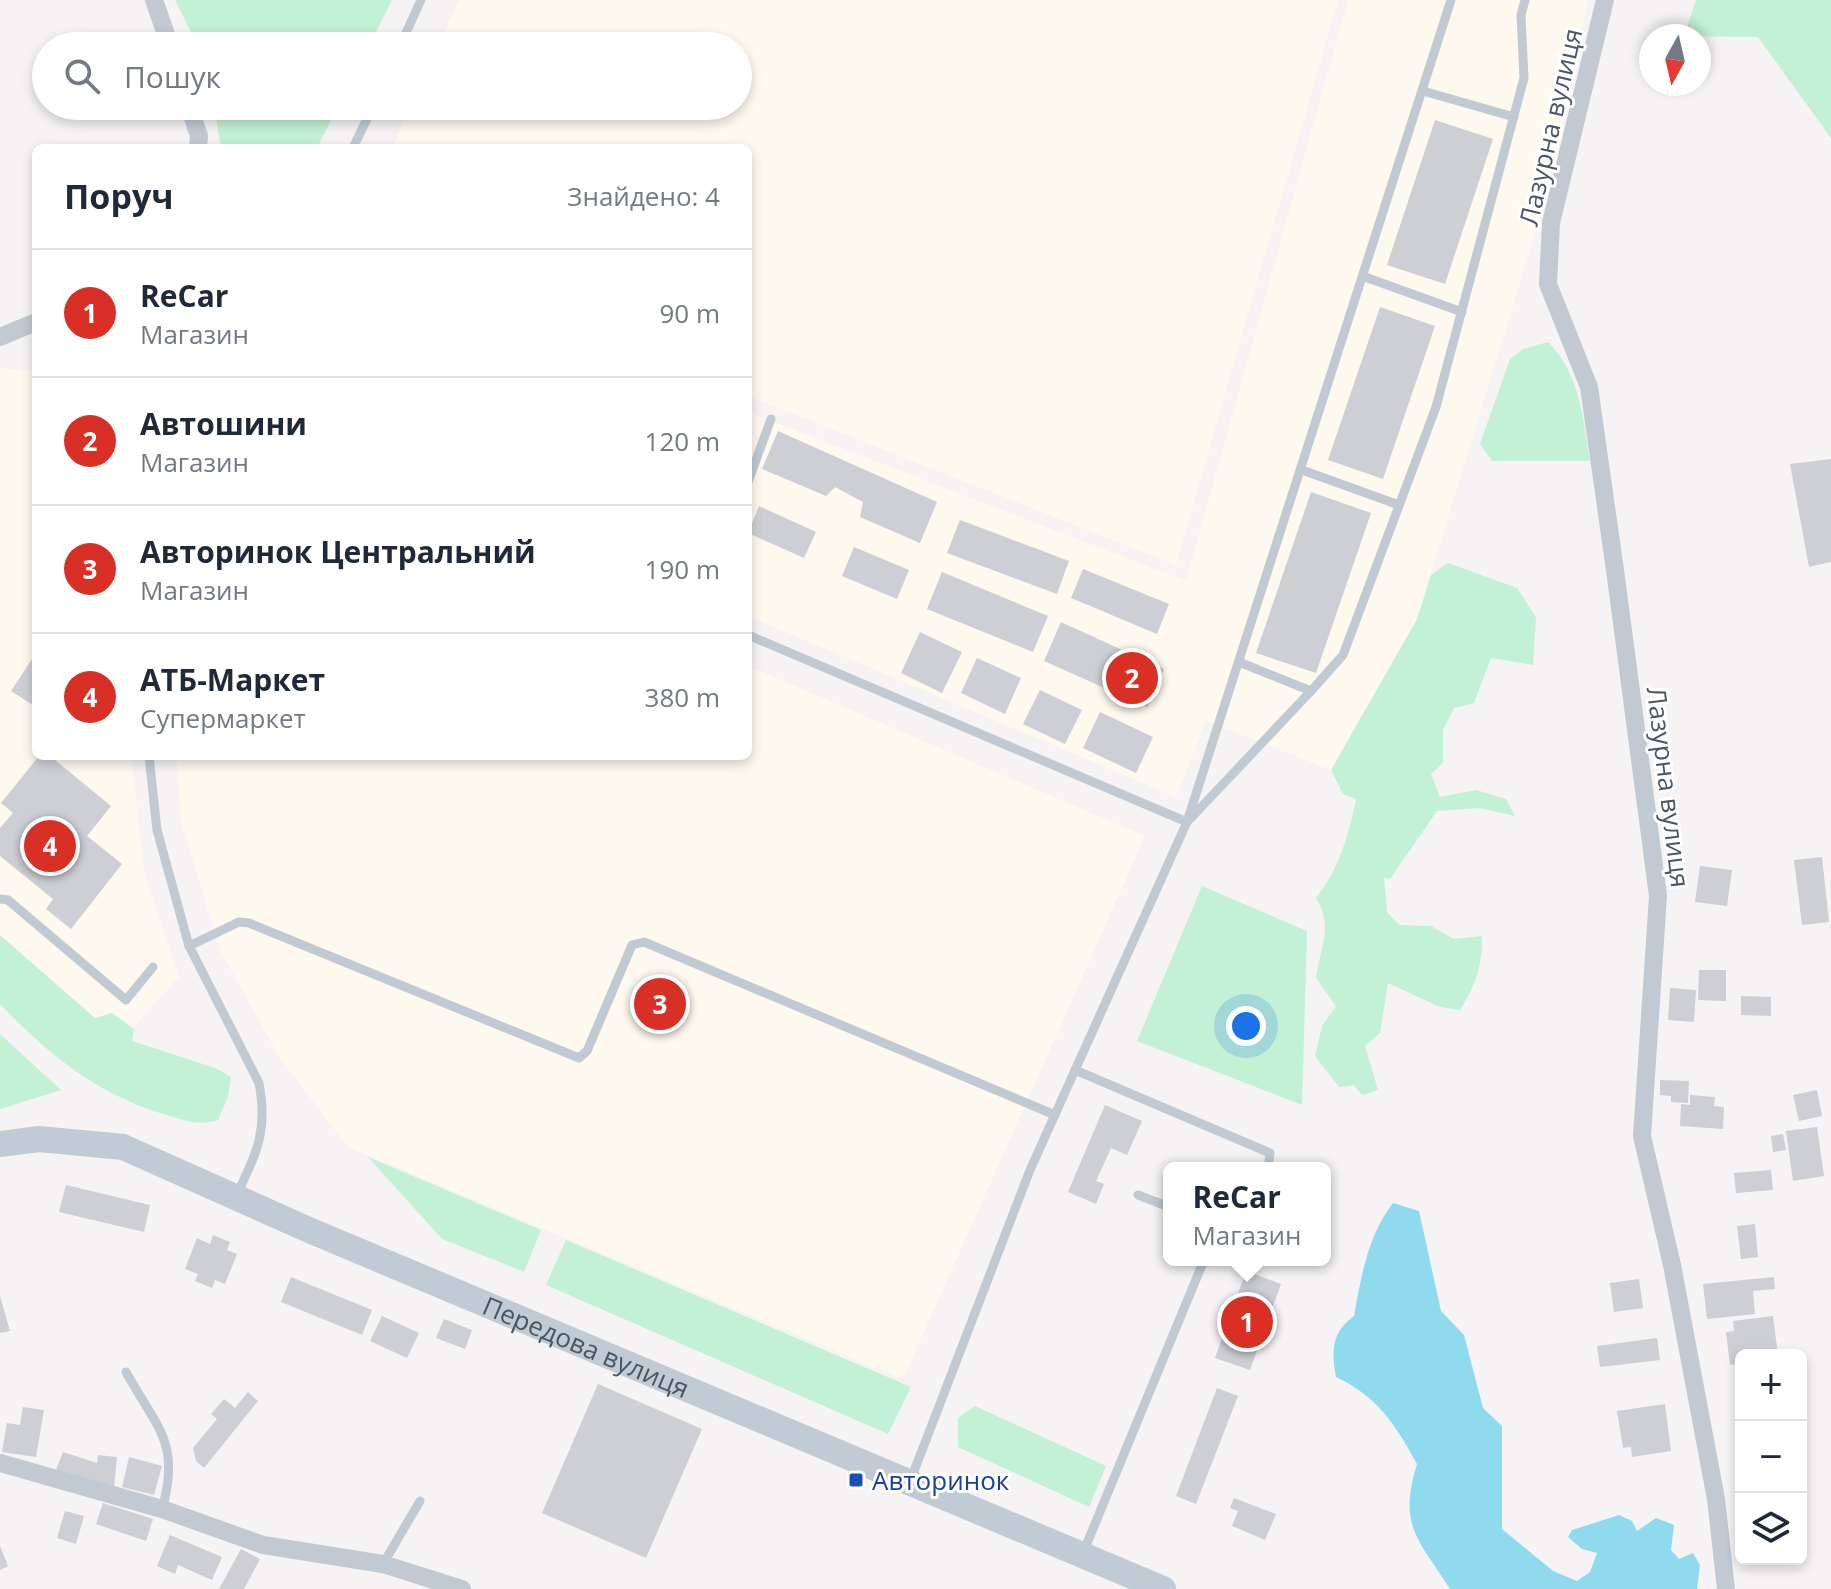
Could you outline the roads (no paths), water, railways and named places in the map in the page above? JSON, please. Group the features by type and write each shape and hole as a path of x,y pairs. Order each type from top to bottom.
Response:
{"street":[{"path":"154,0 165,32"},
{"name":"Лазурна вулиця","path":"1605,0 1551,223 1548,284 1589,387 1615,570 1658,896 1642,1136 1672,1265 1713,1483 1726,1589"},
{"path":"192,120 197,144"},
{"path":"0,337 32,324"},
{"name":"Передова вулиця","path":"0,1144 39,1139 123,1147 909,1484 1163,1589"},
{"path":"0,1463 162,1509 263,1545 383,1564 462,1589"}],"lane":[{"path":"406,32 421,0"},
{"path":"909,1484 1055,1115 1187,822 1365,277 1451,0"},
{"path":"1187,822 1343,655 1436,407 1524,78 1521,15 1525,0"},
{"path":"1423,91 1514,117"},
{"path":"355,144 366,120"},
{"path":"1365,277 1462,312"},
{"path":"752,471 771,419"},
{"path":"1302,470 1399,505"},
{"path":"752,637 1187,822"},
{"path":"1239,662 1311,691"},
{"path":"149,760 157,830 189,946 259,1083 264,1127 258,1150 236,1197"},
{"path":"0,899 8,900 126,1000 153,967"},
{"path":"189,946 239,922 249,923 579,1058 587,1051 632,945 644,942 1055,1115"},
{"path":"1075,1070 1270,1153 1269,1162"},
{"path":"1138,1195 1163,1205"},
{"path":"1083,1554 1202,1266"},
{"path":"126,1372 169,1448 172,1475 162,1509"},
{"path":"383,1564 420,1501"}],"water":[{"path":"1393,1203 1419,1211 1441,1311 1464,1335 1483,1408 1502,1426 1502,1529 1553,1571 1577,1581 1590,1572 1597,1553 1582,1549 1568,1537 1572,1530 1619,1515 1632,1521 1637,1531 1656,1518 1674,1525 1671,1550 1679,1559 1693,1553 1700,1565 1697,1589 1450,1589 1414,1531 1410,1503 1417,1464 1384,1413 1363,1393 1336,1377 1334,1367 1337,1335 1354,1316 1372,1243"}],"place":[{"name":"Автошини","path":"1132,678"},
{"name":"АТБ-Маркет","path":"50,846"},
{"name":"Авторинок Центральний","path":"660,1004"},
{"name":"ReCar","path":"1247,1322"},
{"name":"Авторинок","path":"856,1480"}]}
